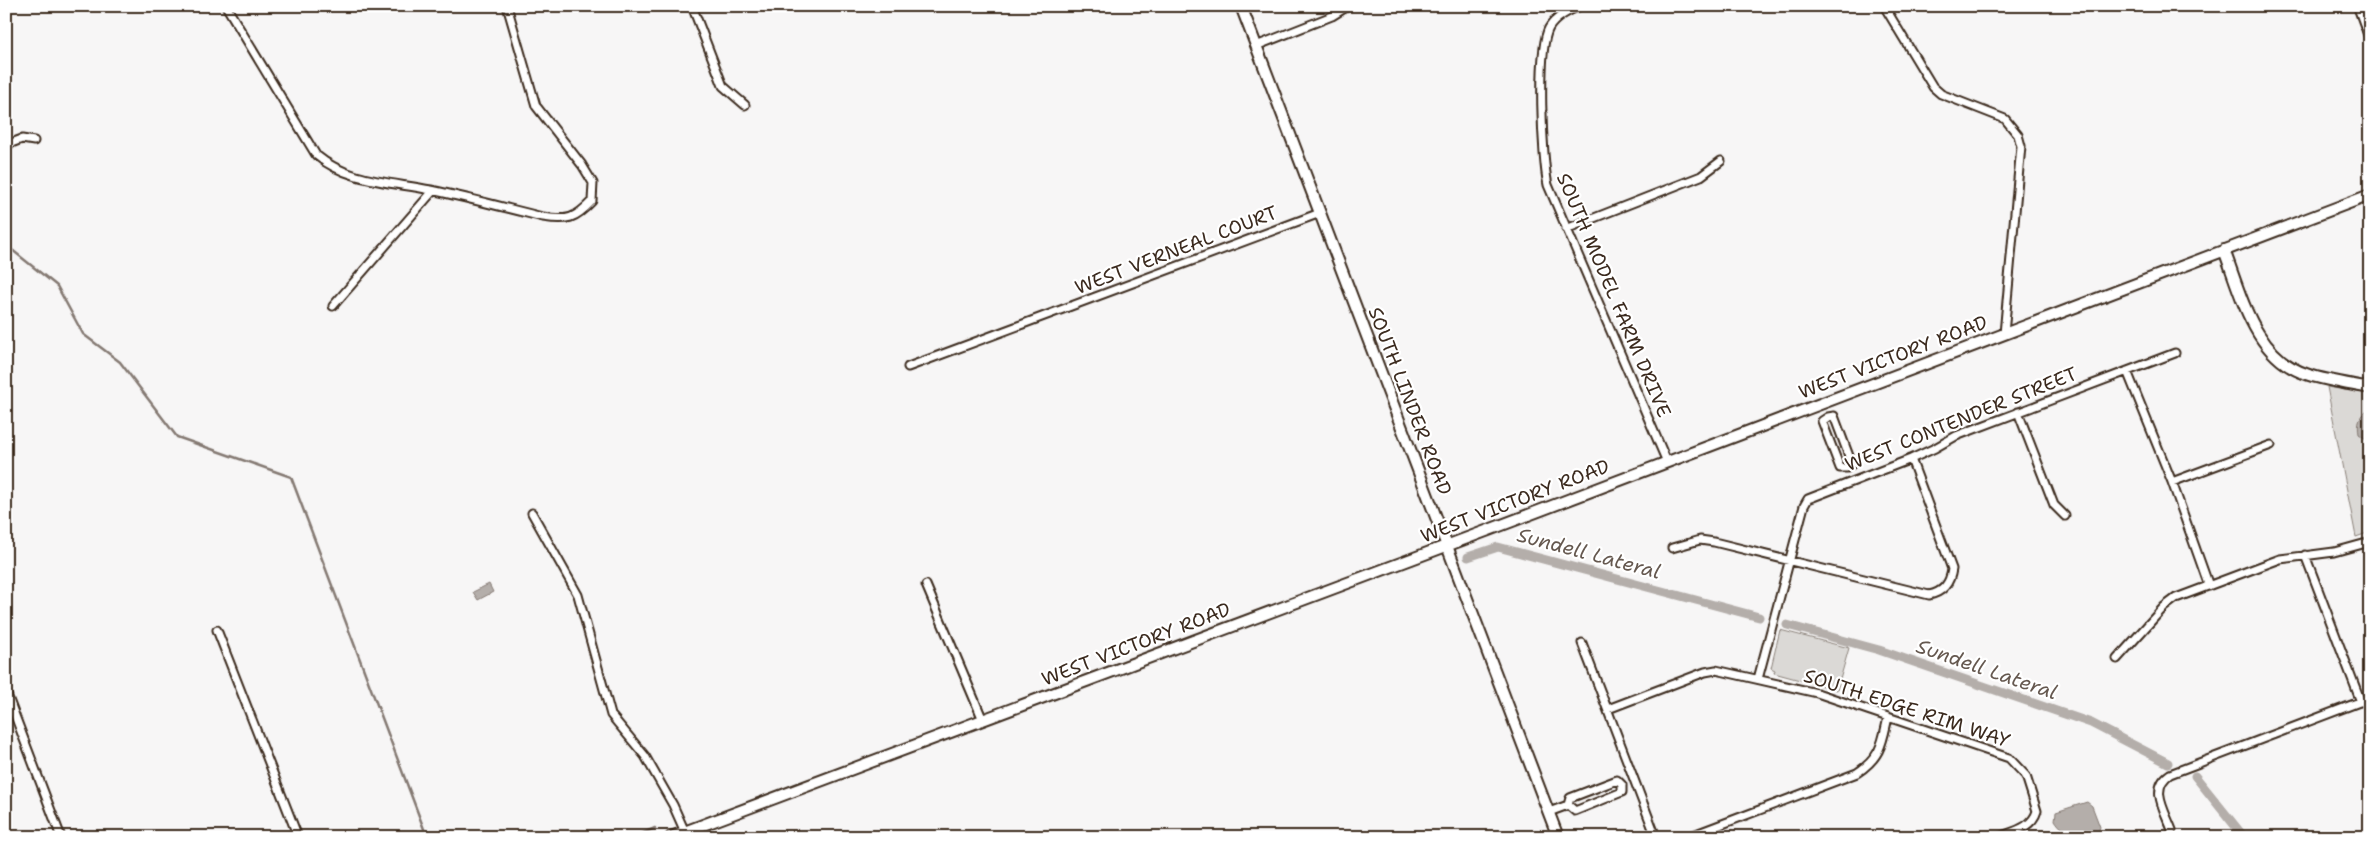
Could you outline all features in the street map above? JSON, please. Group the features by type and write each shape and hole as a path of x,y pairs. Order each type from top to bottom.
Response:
{"main road":[{"name":"SOUTH LINDER ROAD","path":"1242,6 1558,837"},
{"path":"2359,6 2370,36"},
{"name":"WEST VICTORY ROAD","path":"671,837 1447,546 2370,195"},
{"path":"2224,250 2254,329 2270,351 2285,364 2308,375 2370,388"}],"street":[{"path":"226,6 316,155 328,165 347,175 433,191 562,220 578,215 592,201 593,183 582,165 536,106 507,6"},
{"path":"692,6 722,86 744,105"},
{"path":"1256,46 1332,16 1348,6"},
{"name":"SOUTH MODEL FARM DRIVE","path":"1580,6 1559,17 1550,27 1545,38 1542,57 1544,166 1548,185 1566,229 1667,462"},
{"path":"1884,6 1933,87 1941,94 2005,119 2018,135 2021,146 2004,334"},
{"path":"6,145 22,139 34,141"},
{"path":"1566,229 1701,176 1721,161"},
{"path":"333,306 433,191"},
{"name":"WEST VERNEAL COURT","path":"908,366 1320,213"},
{"name":"WEST CONTENDER STREET","path":"1789,560 1804,506 1808,499 1911,459 1936,448 1956,436 2175,353"},
{"path":"2127,371 2172,482 2210,586"},
{"path":"1823,403 1828,416"},
{"path":"2018,412 2054,505 2065,516"},
{"path":"1828,416 1834,416 1852,464 1847,468 1840,468 1822,421 1828,416"},
{"path":"2172,482 2271,445"},
{"path":"1672,548 1700,540 1714,542 1929,595 1944,589 1949,582 1952,570 1911,459"},
{"path":"1847,468 1852,481"},
{"path":"532,513 578,595 611,715 645,756 673,805 685,832"},
{"path":"2118,659 2170,602 2280,559 2347,550 2370,542"},
{"path":"2305,555 2361,702"},
{"path":"1758,679 1789,560"},
{"path":"926,585 983,720"},
{"path":"217,630 298,837"},
{"path":"1582,643 1656,837"},
{"name":"SOUTH EDGE RIM WAY","path":"1608,709 1705,672 1716,670 1817,693 2009,758 2026,776 2037,806 2036,817 2026,827 1999,837"},
{"path":"6,692 61,837"},
{"path":"2172,830 2160,798 2160,784 2170,774 2370,698"},
{"path":"1688,837 1857,773 1872,763 1882,744 1888,717"},
{"path":"1617,780 1622,785 1622,792 1575,811 1568,805 1570,798 1617,780"},
{"path":"1622,785 1634,780"},
{"path":"1549,812 1568,805"}],"shaded area":[{"path":"2327,387 2370,394 2370,532 2356,537"},
{"path":"2370,408 2370,442 2359,434 2358,426 2363,413"},
{"path":"489,584 493,592 478,600 473,592"},
{"path":"1780,630 1849,648 1837,690 1774,673 1775,670 1771,668"},
{"path":"2087,802 2092,806 2100,827 2096,837 2068,832 2055,820 2056,812"}],"waterway":[{"path":"6,245 57,286 83,334 120,362 177,437 291,477 427,837"},
{"name":"Sundell Lateral","path":"1468,557 1498,547 1759,617"},
{"name":"Sundell Lateral","path":"1787,625 1879,650 2091,723 2168,763"},
{"name":"Sundell Lateral","path":"2195,776 2244,837"},
{"path":"634,837 655,828"}]}
